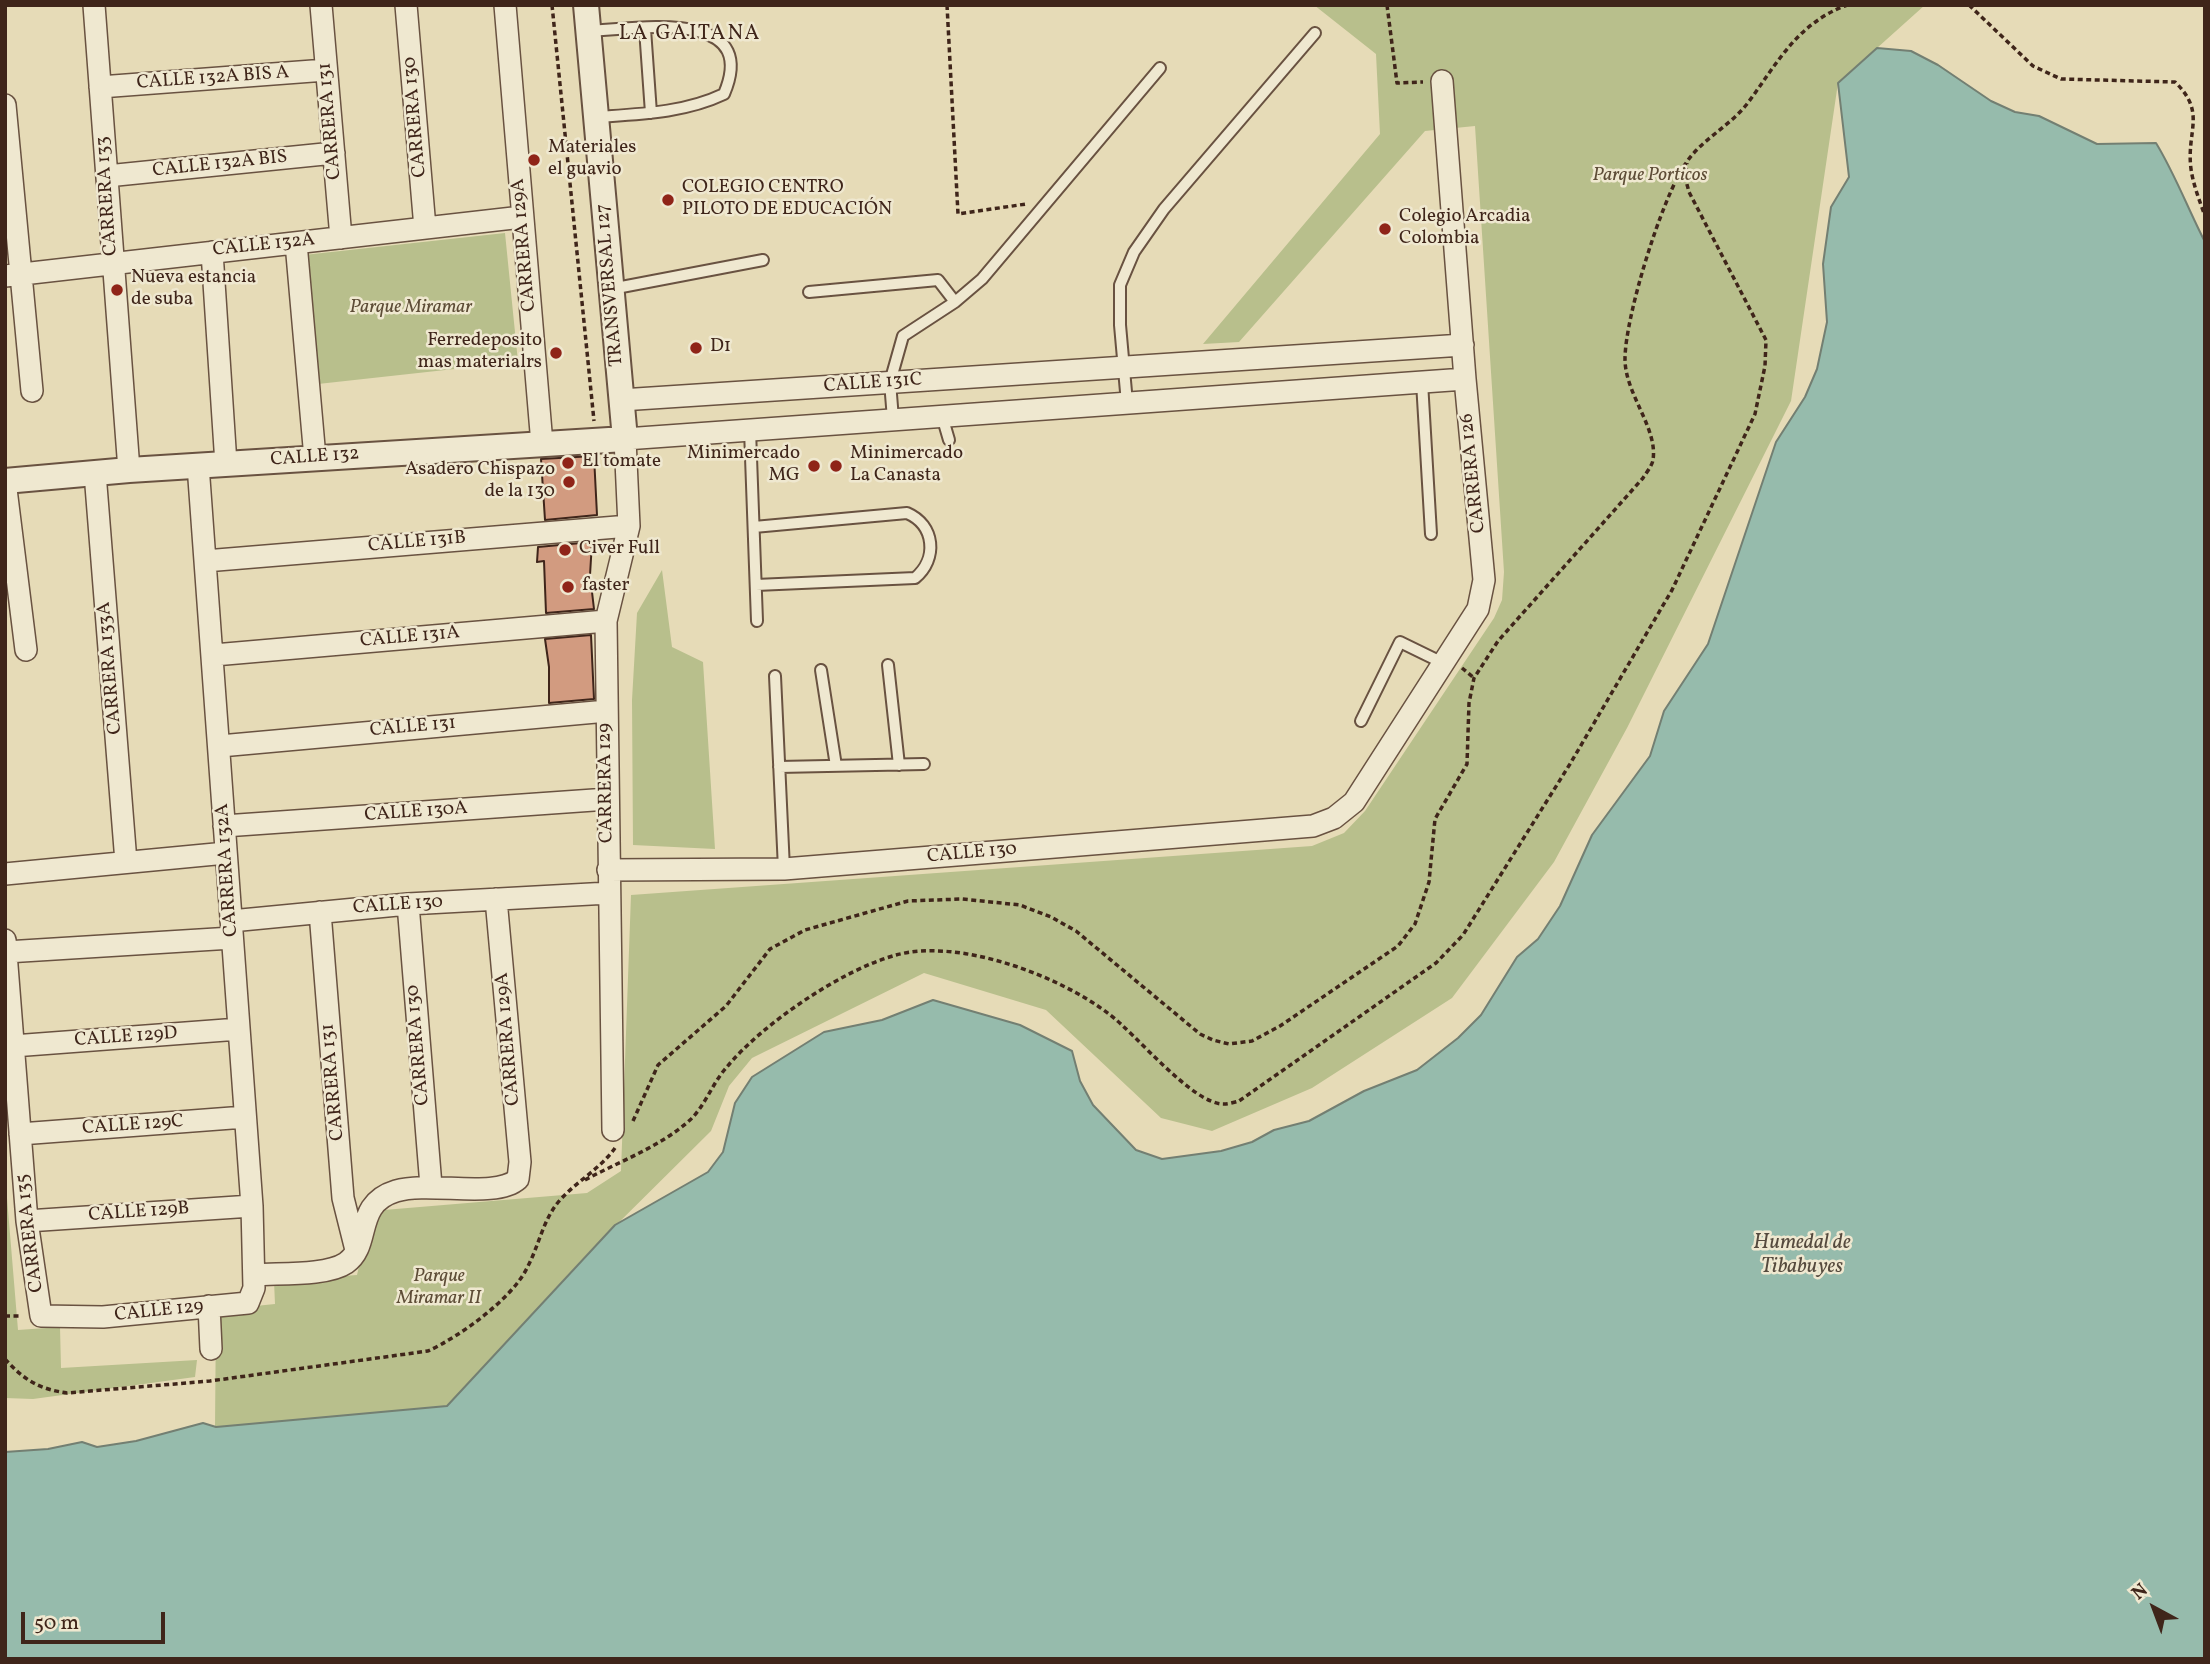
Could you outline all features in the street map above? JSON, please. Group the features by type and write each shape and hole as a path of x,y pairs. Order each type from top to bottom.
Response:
{"street":[{"name":"CARRERA 133","path":"94,5 129,470"},
{"name":"CARRERA 131","path":"321,5 341,238"},
{"name":"CARRERA 130","path":"406,5 425,228"},
{"name":"CARRERA 129A","path":"505,5 542,444"},
{"name":"TRANSVERSAL 127","path":"586,5 625,439"},
{"name":"CALLE 132A BIS A","path":"100,87 326,70"},
{"name":"CARRERA 126","path":"1334,818 1354,802 1478,609 1484,580 1442,81"},
{"path":"5,105 13,275 32,391"},
{"name":"CALLE 132A BIS","path":"107,176 334,153"},
{"name":"CALLE 132A","path":"13,275 522,217"},
{"path":"296,243 315,458"},
{"path":"212,252 226,464"},
{"name":"CALLE 131C","path":"621,400 1463,345"},
{"name":"CALLE 131C","path":"625,439 1465,379"},
{"name":"CALLE 132","path":"5,481 198,465 625,439"},
{"name":"CARRERA 129","path":"621,1133 608,870 606,621 629,526 625,439"},
{"name":"CARRERA 132A","path":"198,465 214,655 255,1275"},
{"name":"CARRERA 133A","path":"95,473 126,862"},
{"path":"5,481 26,650"},
{"name":"CALLE 131B","path":"205,561 629,526"},
{"name":"CALLE 131A","path":"214,655 606,621"},
{"name":"CALLE 131","path":"220,746 607,711"},
{"name":"CALLE 130A","path":"224,826 608,799"},
{"name":"CALLE 130","path":"608,870 784,869 1313,826 1334,818"},
{"path":"5,874 226,853"},
{"name":"CALLE 130","path":"6,952 231,930 320,912 408,904 609,893"},
{"name":"CARRERA 129A","path":"431,1186 484,1190 502,1188 517,1179 520,1162 496,900"},
{"name":"CARRERA 130","path":"408,904 431,1186"},
{"name":"CARRERA 131","path":"320,912 344,1198 356,1250"},
{"name":"CARRERA 135","path":"5,940 27,1221 41,1316"},
{"name":"CALLE 129D","path":"13,1046 239,1029"},
{"name":"CALLE 129C","path":"20,1134 245,1117"},
{"path":"255,1275 334,1268 347,1262 356,1250 368,1213 375,1202 394,1192 431,1186"},
{"name":"CALLE 129B","path":"27,1221 252,1206"},
{"name":"CALLE 129","path":"41,1316 103,1317 247,1303 254,1288 255,1275"},
{"path":"209,1306 211,1349"}],"lane":[{"path":"588,31 688,28 717,37 730,53 730,78 724,94 701,105 651,113 596,117"},
{"path":"645,29 651,113"},
{"path":"1127,403 1120,285 1134,252 1164,209 1315,33"},
{"path":"893,419 890,383 903,336 955,302 982,279 1160,68"},
{"path":"611,289 764,260"},
{"path":"809,292 938,280 955,302"},
{"path":"1422,382 1431,534"},
{"path":"943,416 949,440"},
{"path":"750,430 757,621"},
{"path":"754,527 907,513 921,519 929,530 930,555 924,570 915,578 756,585"},
{"path":"1361,721 1400,642 1443,663"},
{"path":"888,665 899,765"},
{"path":"821,670 836,766"},
{"path":"775,676 784,869"},
{"path":"779,767 924,764"}],"path":[{"path":"552,5 596,440"},
{"path":"947,5 958,214 1048,200"},
{"path":"1387,5 1398,83 1442,81"},
{"path":"5,1359 22,1378 46,1390 67,1393 210,1381 428,1351 451,1341 500,1300 526,1271 549,1215 560,1199 606,1161 658,1065 726,1006 770,949 805,930 908,901 962,899 1008,904 1051,917 1076,931 1200,1034 1229,1044 1252,1041 1280,1026 1398,946 1415,924 1429,882 1435,819 1467,764 1469,703 1474,678 1499,641 1643,478 1653,462 1652,440 1629,383 1625,357 1628,329 1666,197 1687,160 1746,105 1782,51 1828,12 1847,5"},
{"path":"1969,5 2033,66 2061,79 2175,82 2190,96 2194,110 2191,169 2205,216"}],"green space":[{"name":"Parque Porticos","path":"1314,5 1925,5 1838,83 1791,401 1627,728 1554,862 1452,998 1312,1088 1212,1131 1161,1118 1046,1010 924,973 752,1058 729,1086 711,1131 588,1253 447,1406 215,1427 216,1310 275,1304 274,1281 357,1275 372,1211 587,1193 621,1171 631,895 1312,846 1344,833 1365,811 1494,618 1502,600 1504,572 1475,126 1425,131 1239,342 1203,344 1380,134 1376,54"},
{"name":"Parque Miramar","path":"505,233 518,362 318,384 304,255"},
{"path":"662,570 672,647 703,662 715,849 633,845 632,700 637,613"},
{"path":"5,1174 18,1330 60,1327 61,1368 197,1360 195,1377 33,1399 5,1398"}],"water":[{"name":"Humedal de Tibabuyes","path":"1877,48 1911,51 1938,65 1991,101 2015,112 2039,116 2097,144 2156,143 2205,242 2205,1659 5,1659 5,1452 48,1449 82,1442 97,1447 136,1441 203,1423 216,1427 447,1406 615,1225 708,1172 723,1152 735,1103 752,1077 824,1032 882,1020 933,1000 1020,1025 1072,1051 1080,1081 1093,1105 1136,1150 1162,1159 1221,1151 1252,1142 1274,1130 1309,1121 1364,1091 1417,1070 1458,1038 1481,1015 1517,957 1538,939 1560,906 1592,835 1650,756 1664,711 1708,644 1776,442 1805,397 1817,369 1827,322 1823,264 1831,207 1849,177 1838,83"}],"building":[{"path":"594,456 597,515 545,520 541,459"},
{"path":"592,542 590,575 594,609 546,613 544,561 537,562 538,547"},
{"path":"591,635 594,699 549,703 549,667 545,639"}],"place":[{"name":"Materiales el guavio","path":"534,160"},
{"name":"COLEGIO CENTRO PILOTO DE EDUCACIÓN","path":"668,200"},
{"name":"Colegio Arcadia Colombia","path":"1385,229"},
{"name":"Nueva estancia de suba","path":"117,290"},
{"name":"D1","path":"696,348"},
{"name":"Ferredeposito mas materialrs","path":"556,353"},
{"name":"El tomate","path":"568,463"},
{"name":"Minimercado MG","path":"814,466"},
{"name":"Minimercado La Canasta","path":"836,466"},
{"name":"Asadero Chispazo de la 130","path":"569,482"},
{"name":"Civer Full","path":"565,550"},
{"name":"faster","path":"568,587"}],"district":[{"name":"LA GAITANA","path":"690,35"}],"park label":[{"name":"Parque Miramar II","path":"439,1289"}]}
